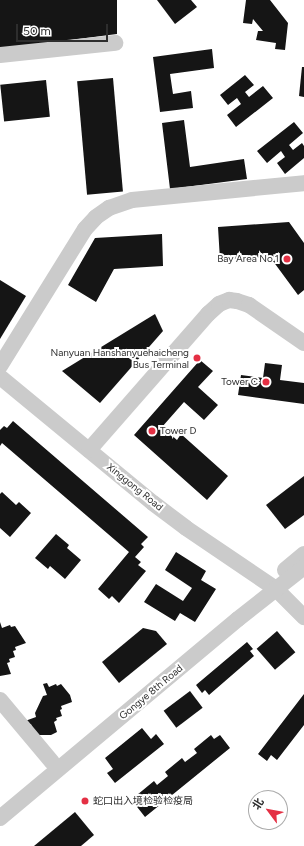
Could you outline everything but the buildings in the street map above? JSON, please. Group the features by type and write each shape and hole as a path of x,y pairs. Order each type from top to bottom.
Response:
{"street":[{"path":"0,55 115,43"},
{"path":"0,366 85,229 96,217 109,208 132,200 304,183"},
{"path":"89,450 208,314 219,304 229,300 249,305 304,343"},
{"name":"Xinggong Road","path":"0,377 186,528 272,586 304,617"},
{"name":"Gongye 8th Road","path":"0,818 272,586 304,554"},
{"name":"Gongye 8th Road","path":"0,805 272,586 304,567"},
{"path":"0,700 52,762"}],"place":[{"name":"Bay Area No.1","path":"287,259"},
{"name":"Nanyuan Hanshanyuehaicheng Bus Terminal","path":"197,358"},
{"name":"Tower C","path":"266,382"},
{"name":"Tower D","path":"152,431"},
{"name":"蛇口出入境检验检疫局","path":"85,801"}]}
